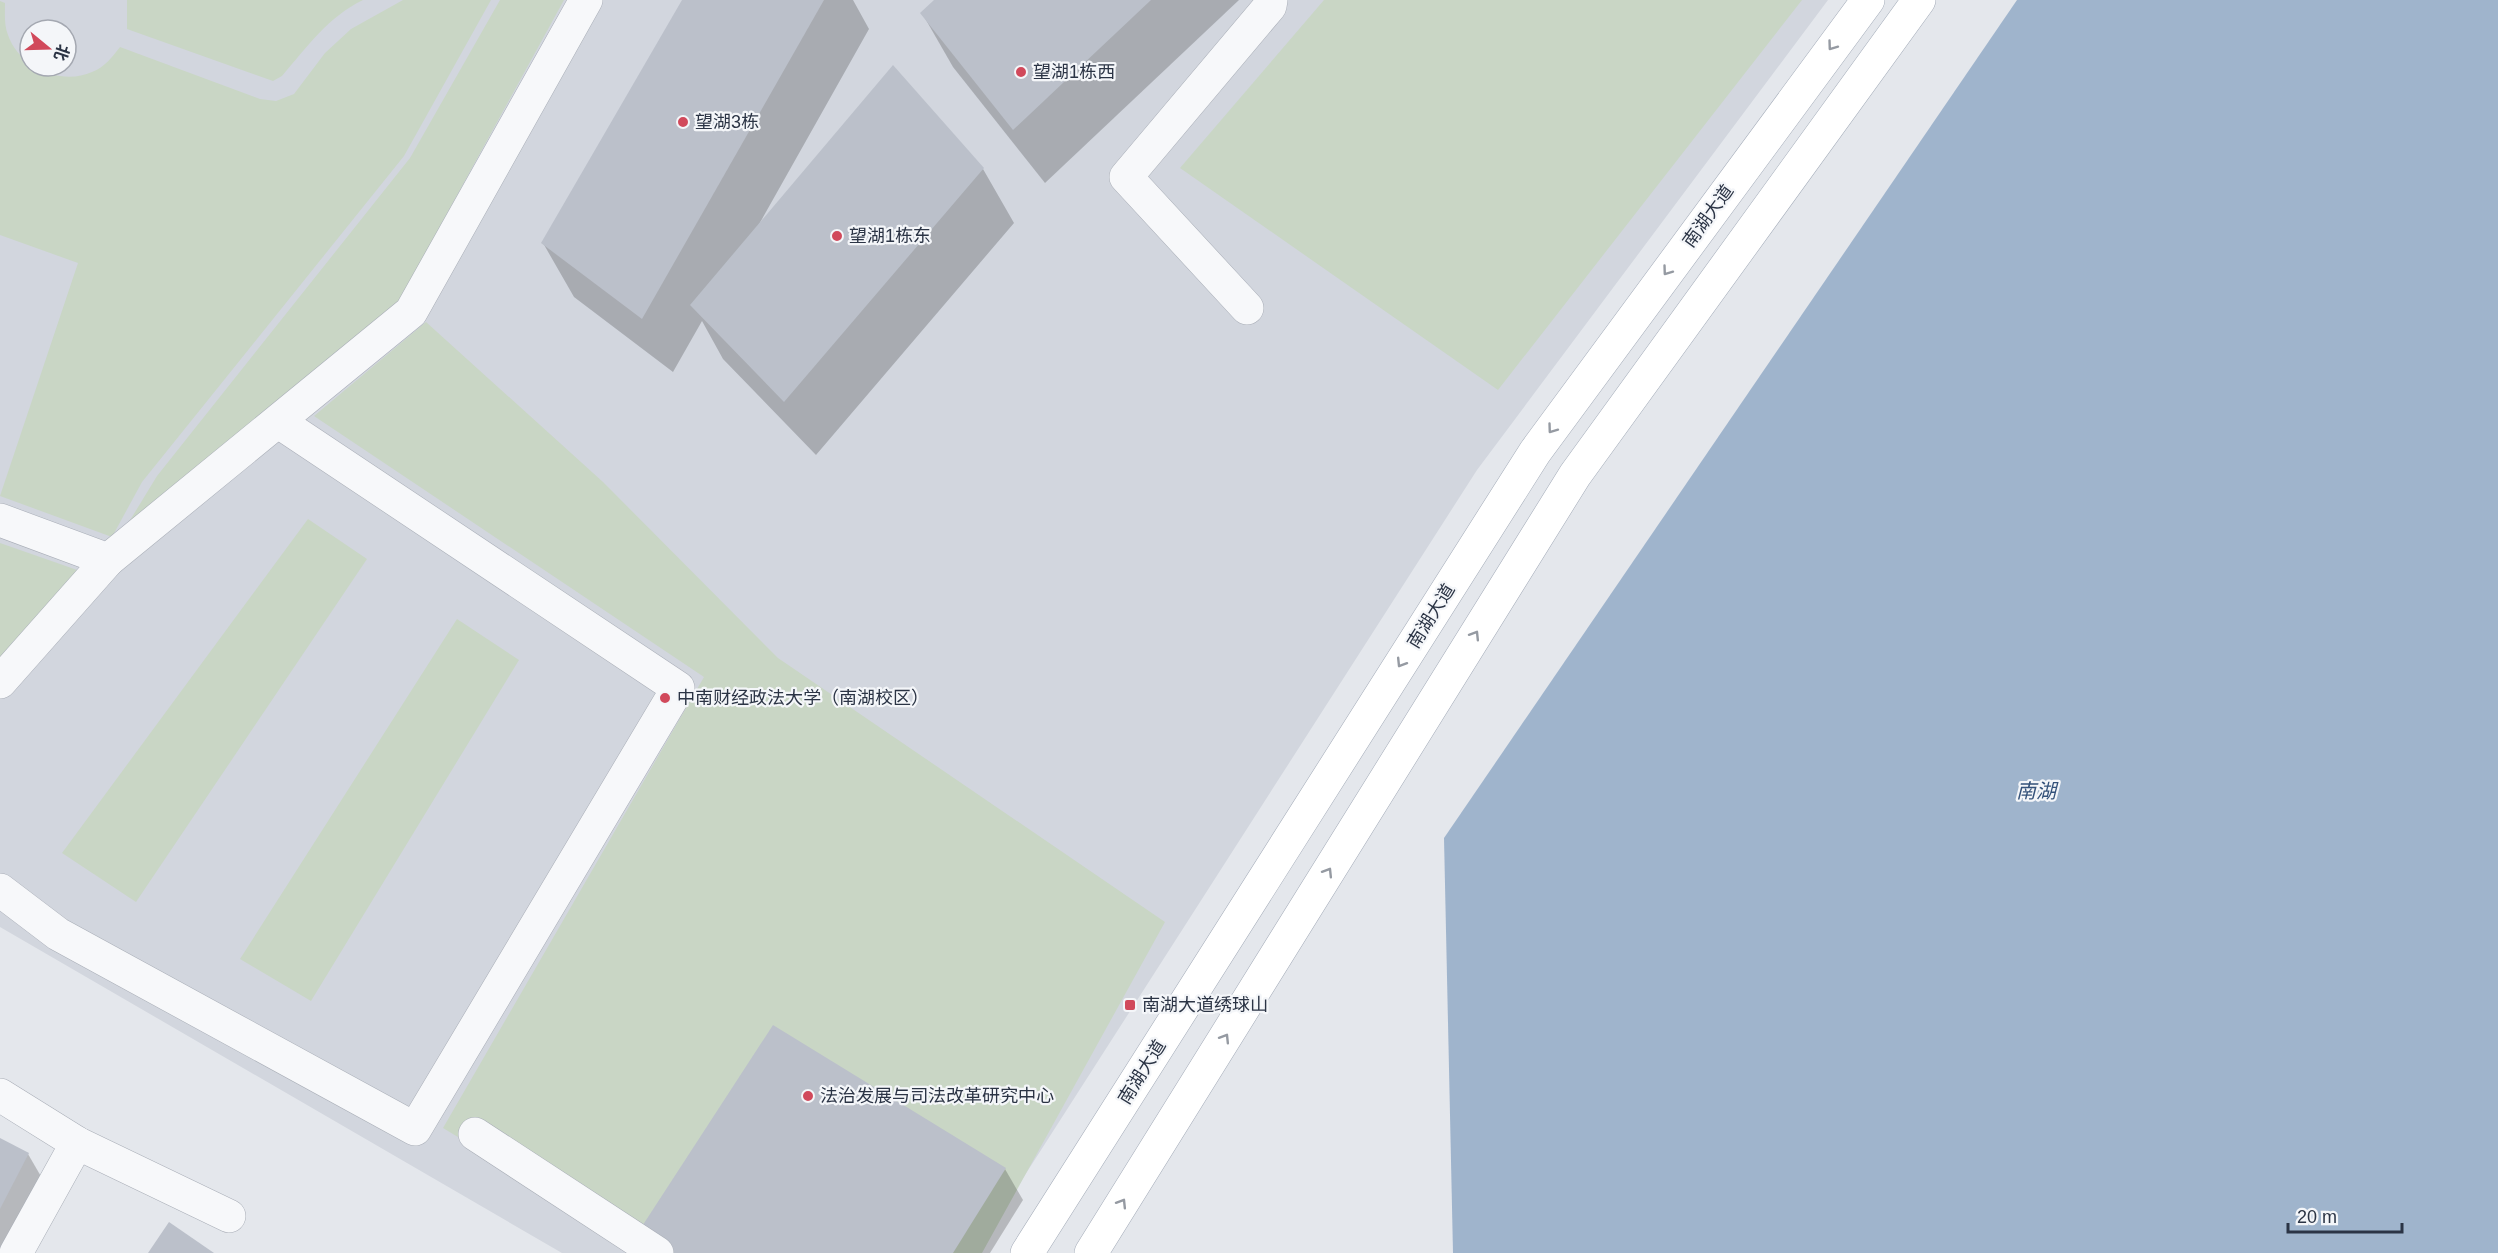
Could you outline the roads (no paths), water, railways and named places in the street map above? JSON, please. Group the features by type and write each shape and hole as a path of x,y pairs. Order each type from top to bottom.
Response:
{"main road":[{"name":"南湖大道","path":"1027,1253 1535,452 1868,0"},
{"path":"1091,1253 1575,475 1919,0"}],"street":[{"path":"0,682 108,560 411,312 586,0"},
{"path":"1247,308 1126,177 1270,6 1271,0"},
{"path":"0,890 58,934 415,1129 428,1108 678,688 279,422"},
{"path":"0,520 108,560"},
{"path":"0,1095 77,1143 229,1216"},
{"path":"475,1134 657,1253"},
{"path":"16,1253 77,1143"}],"water":[{"name":"南湖","path":"2017,0 2498,0 2498,1253 1453,1253 1444,838"}],"place":[{"name":"望湖1栋西","path":"1021,72"},
{"name":"望湖3栋","path":"683,122"},
{"name":"望湖1栋东","path":"837,236"},
{"name":"中南财经政法大学（南湖校区）","path":"665,698"},
{"name":"南湖大道绣球山","path":"1130,1005"},
{"name":"法治发展与司法改革研究中心","path":"808,1096"}]}
